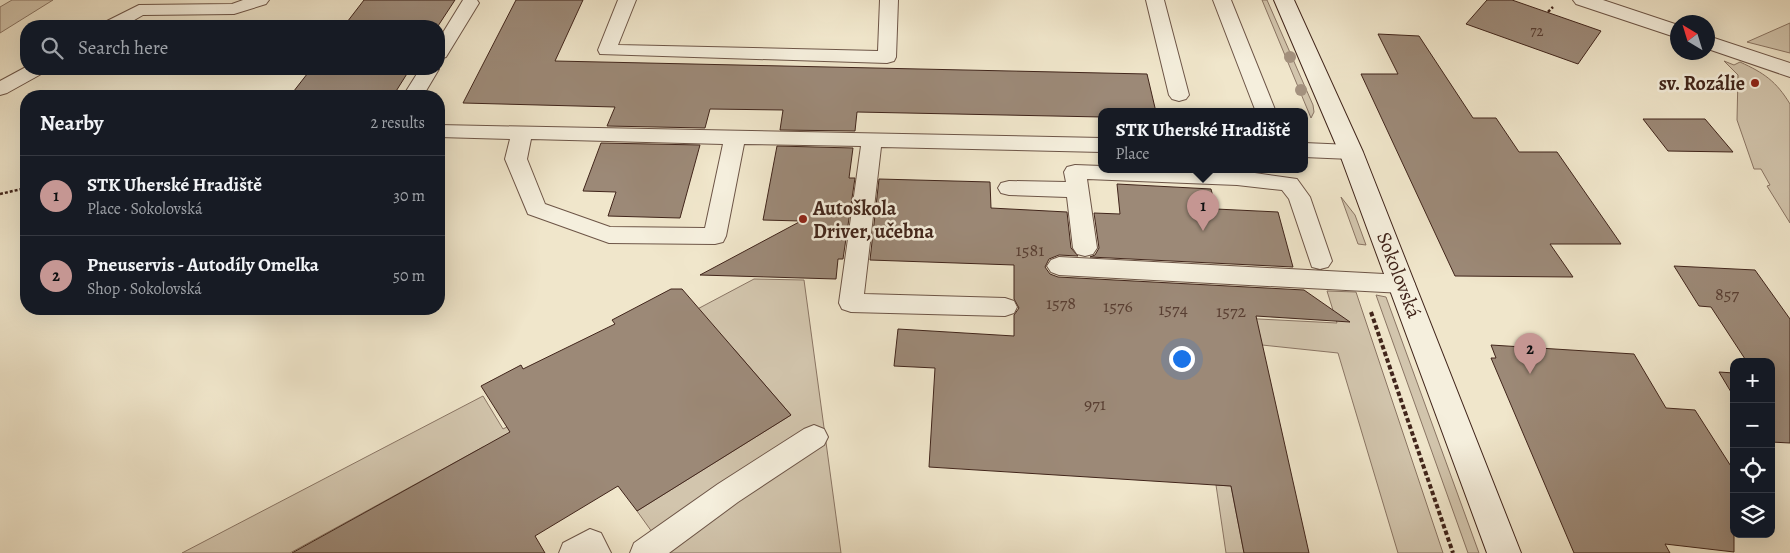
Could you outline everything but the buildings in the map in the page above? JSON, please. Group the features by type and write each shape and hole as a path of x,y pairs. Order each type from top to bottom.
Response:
{"main road":[{"name":"Sokolovská","path":"1284,0 1351,152 1403,284 1504,553"},
{"path":"1583,0 1670,29"},
{"path":"1715,44 1790,70"}],"lane":[{"path":"122,20 139,10 234,9 260,0"},
{"path":"627,0 607,50 887,57 889,0"},
{"path":"1155,0 1179,95"},
{"path":"1222,0 1264,108"},
{"path":"445,43 470,3"},
{"path":"0,89 25,75"},
{"path":"417,90 425,75"},
{"path":"445,131 1098,145"},
{"path":"522,133 516,159 536,209 609,235 715,236 735,138"},
{"path":"872,140 851,302 1005,307"},
{"path":"1308,150 1351,152"},
{"path":"1085,248 1075,172 1098,172"},
{"path":"1156,173 1237,174 1289,184 1299,197 1320,260"},
{"path":"1009,188 1078,190"},
{"path":"1059,266 1403,284"},
{"path":"644,553 728,493 814,437"},
{"path":"574,553 590,543 596,553"}],"path":[{"path":"0,194 20,189"},
{"path":"1361,282 1453,553"}],"shaded area":[{"path":"12,0 53,0 0,33 0,7"},
{"path":"1262,0 1267,0 1313,105 1314,112 1311,118"},
{"path":"1790,23 1790,53 1747,42"},
{"path":"1724,61 1734,65 1740,62 1763,74 1780,89 1790,104 1790,223 1767,186 1770,185 1761,169 1754,169 1737,120 1738,75"},
{"path":"1341,197 1355,215 1366,245 1358,244"},
{"path":"754,279 804,280 841,553 667,553 637,511 791,415 733,348 582,432 483,447 290,553 182,553 483,396 503,429 544,408 543,391"},
{"path":"1327,291 1356,292 1443,553 1398,553 1338,353 1262,345 1239,318 1337,323"},
{"path":"1376,295 1386,297 1479,553 1468,553"},
{"path":"1216,485 1231,486 1244,553 1226,553"}],"place":[{"name":"sv. Rozálie","path":"1755,83"},
{"name":"Autoškola Driver, učebna","path":"803,219"},
{"name":"STK Uherské Hradiště","path":"1203,231"},
{"name":"Pneuservis - Autodíly Omelka","path":"1530,374"}]}
